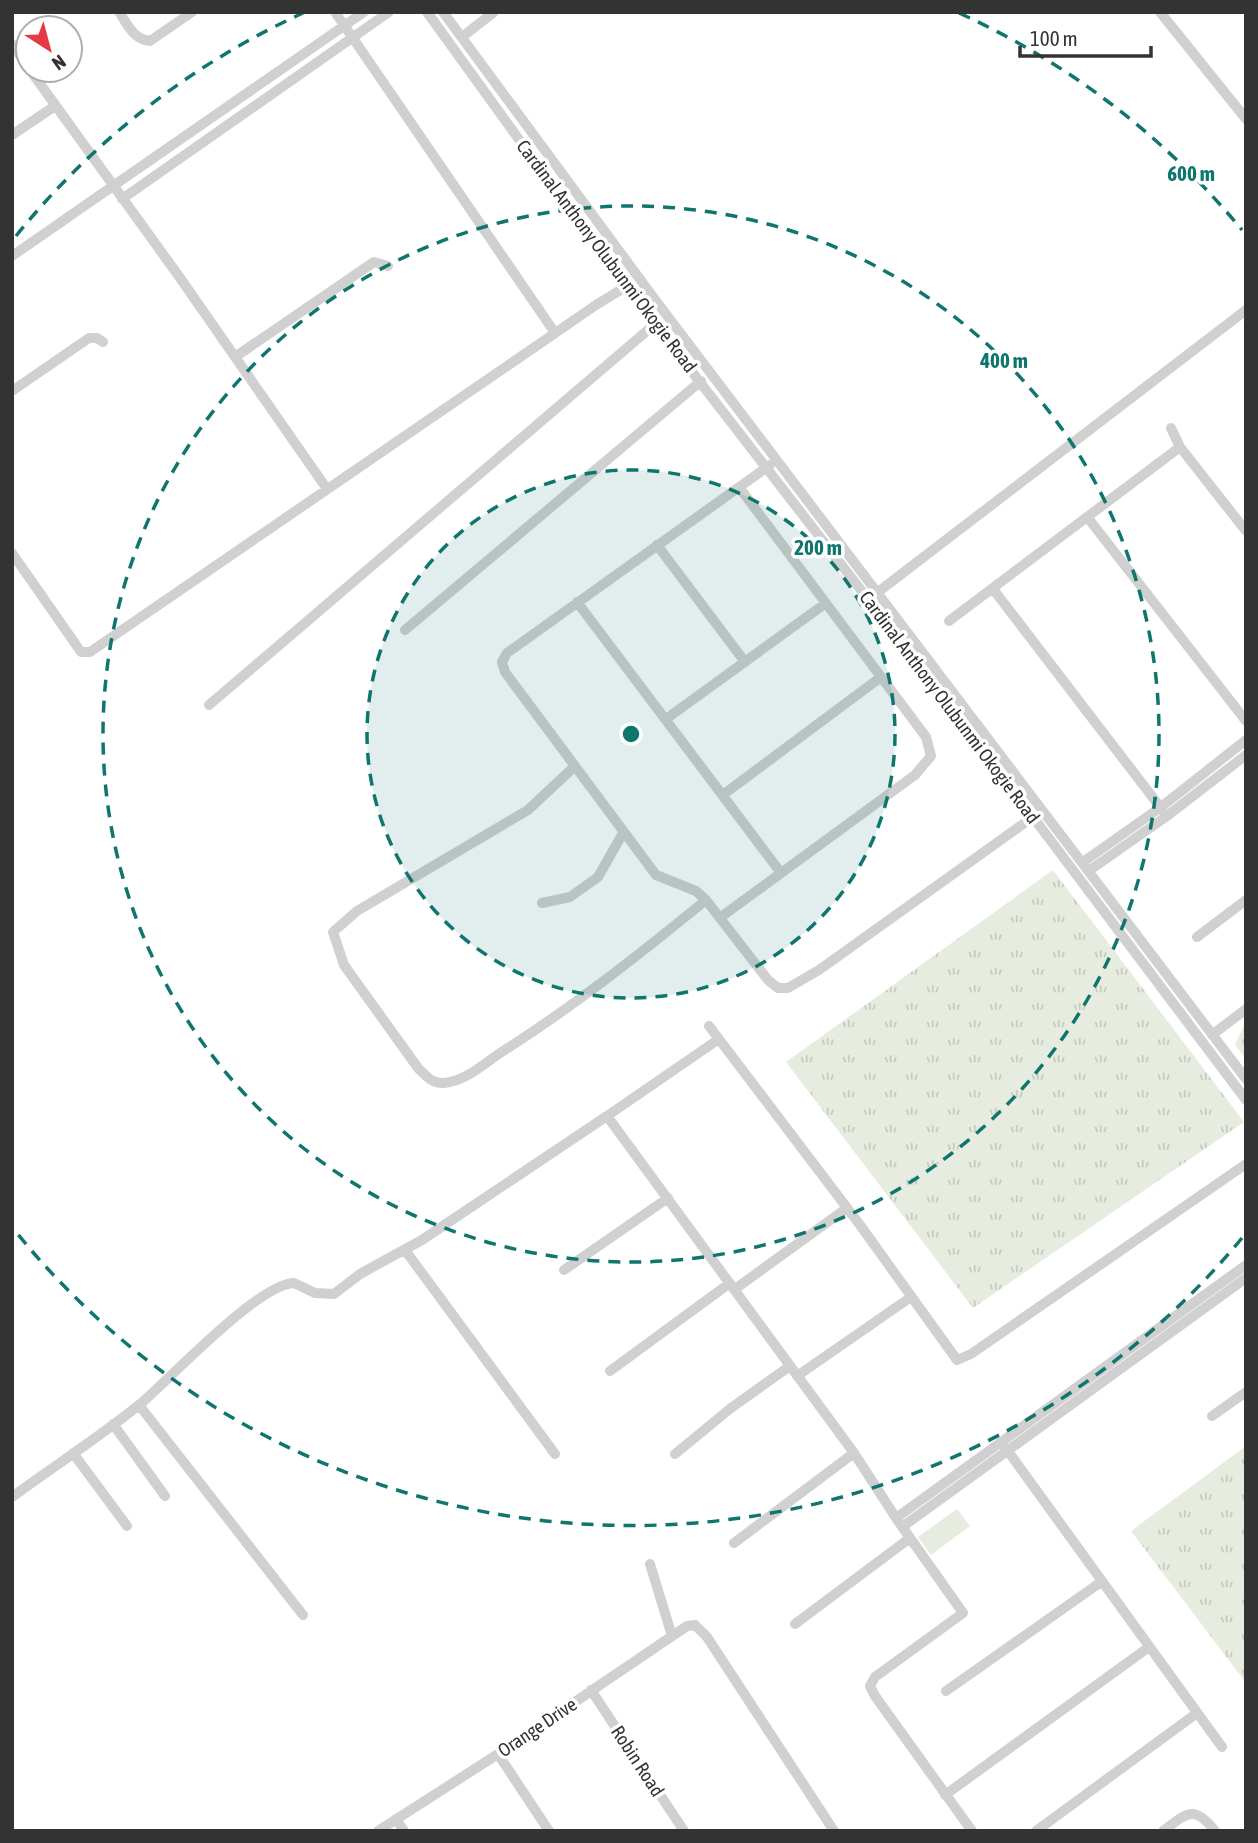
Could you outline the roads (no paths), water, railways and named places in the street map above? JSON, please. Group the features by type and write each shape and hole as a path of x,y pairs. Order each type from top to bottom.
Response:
{"street":[{"path":"119,12 135,36 150,41 192,12"},
{"path":"335,12 555,333"},
{"path":"12,256 364,12"},
{"path":"122,199 389,12"},
{"name":"Cardinal Anthony Olubunmi Okogie Road","path":"427,12 627,286 905,647 1246,1100"},
{"name":"Cardinal Anthony Olubunmi Okogie Road","path":"443,12 656,301 1246,1079"},
{"path":"461,37 494,12"},
{"path":"1160,12 1246,119"},
{"path":"40,84 327,489"},
{"path":"12,135 55,106"},
{"path":"235,357 374,262 388,267"},
{"path":"12,553 81,652 90,652 627,286"},
{"path":"878,592 1246,310"},
{"path":"209,705 656,324"},
{"path":"12,391 89,338 97,338 103,342"},
{"path":"405,631 701,381"},
{"path":"1171,428 1180,447 1246,531"},
{"path":"949,621 1180,447"},
{"path":"778,460 507,653 502,662 506,672 656,875 696,891 706,900 768,980 778,988 788,988 819,970 1033,817"},
{"path":"721,917 915,775 931,756 926,737 739,487"},
{"path":"1088,518 1246,721"},
{"path":"657,545 745,662"},
{"path":"993,589 1164,811"},
{"path":"577,602 781,873"},
{"path":"666,719 826,603"},
{"path":"724,794 881,677"},
{"path":"1164,811 1246,740"},
{"path":"1086,866 1246,755"},
{"path":"574,767 528,810 357,911 333,932 344,965 418,1068 431,1081 443,1083 460,1079 532,1033 637,957 706,900"},
{"path":"542,903 570,897 598,877 623,832"},
{"path":"1197,937 1246,900"},
{"path":"1118,929 1128,922"},
{"path":"1212,1035 1246,1009"},
{"path":"709,1026 957,1360 971,1354 1246,1164"},
{"path":"12,1497 139,1405 219,1331 272,1289 294,1283 315,1293 334,1294 360,1274 405,1250 719,1039"},
{"path":"607,1115 854,1452 963,1613 875,1676 870,1686 881,1706 972,1831"},
{"path":"564,1270 668,1198"},
{"path":"610,1371 846,1208"},
{"path":"405,1250 555,1454"},
{"path":"899,1522 1246,1265"},
{"path":"1004,1446 1246,1278"},
{"path":"797,1376 911,1297"},
{"path":"675,1454 731,1408 790,1366"},
{"path":"1212,1416 1246,1392"},
{"path":"139,1405 303,1615"},
{"path":"113,1424 165,1496"},
{"path":"1004,1446 1222,1747"},
{"path":"734,1543 854,1452"},
{"path":"73,1453 127,1526"},
{"path":"795,1624 910,1538"},
{"path":"650,1564 672,1636"},
{"path":"946,1691 1101,1582"},
{"name":"Orange Drive","path":"378,1831 498,1754 687,1626 695,1625 708,1637 834,1831"},
{"path":"945,1795 1149,1647"},
{"name":"Robin Road","path":"591,1690 684,1831"},
{"path":"1036,1831 1197,1713"},
{"path":"498,1754 549,1831"},
{"path":"1163,1831 1186,1814 1197,1813 1204,1817 1215,1831"},
{"path":"396,1819 404,1831"}]}
